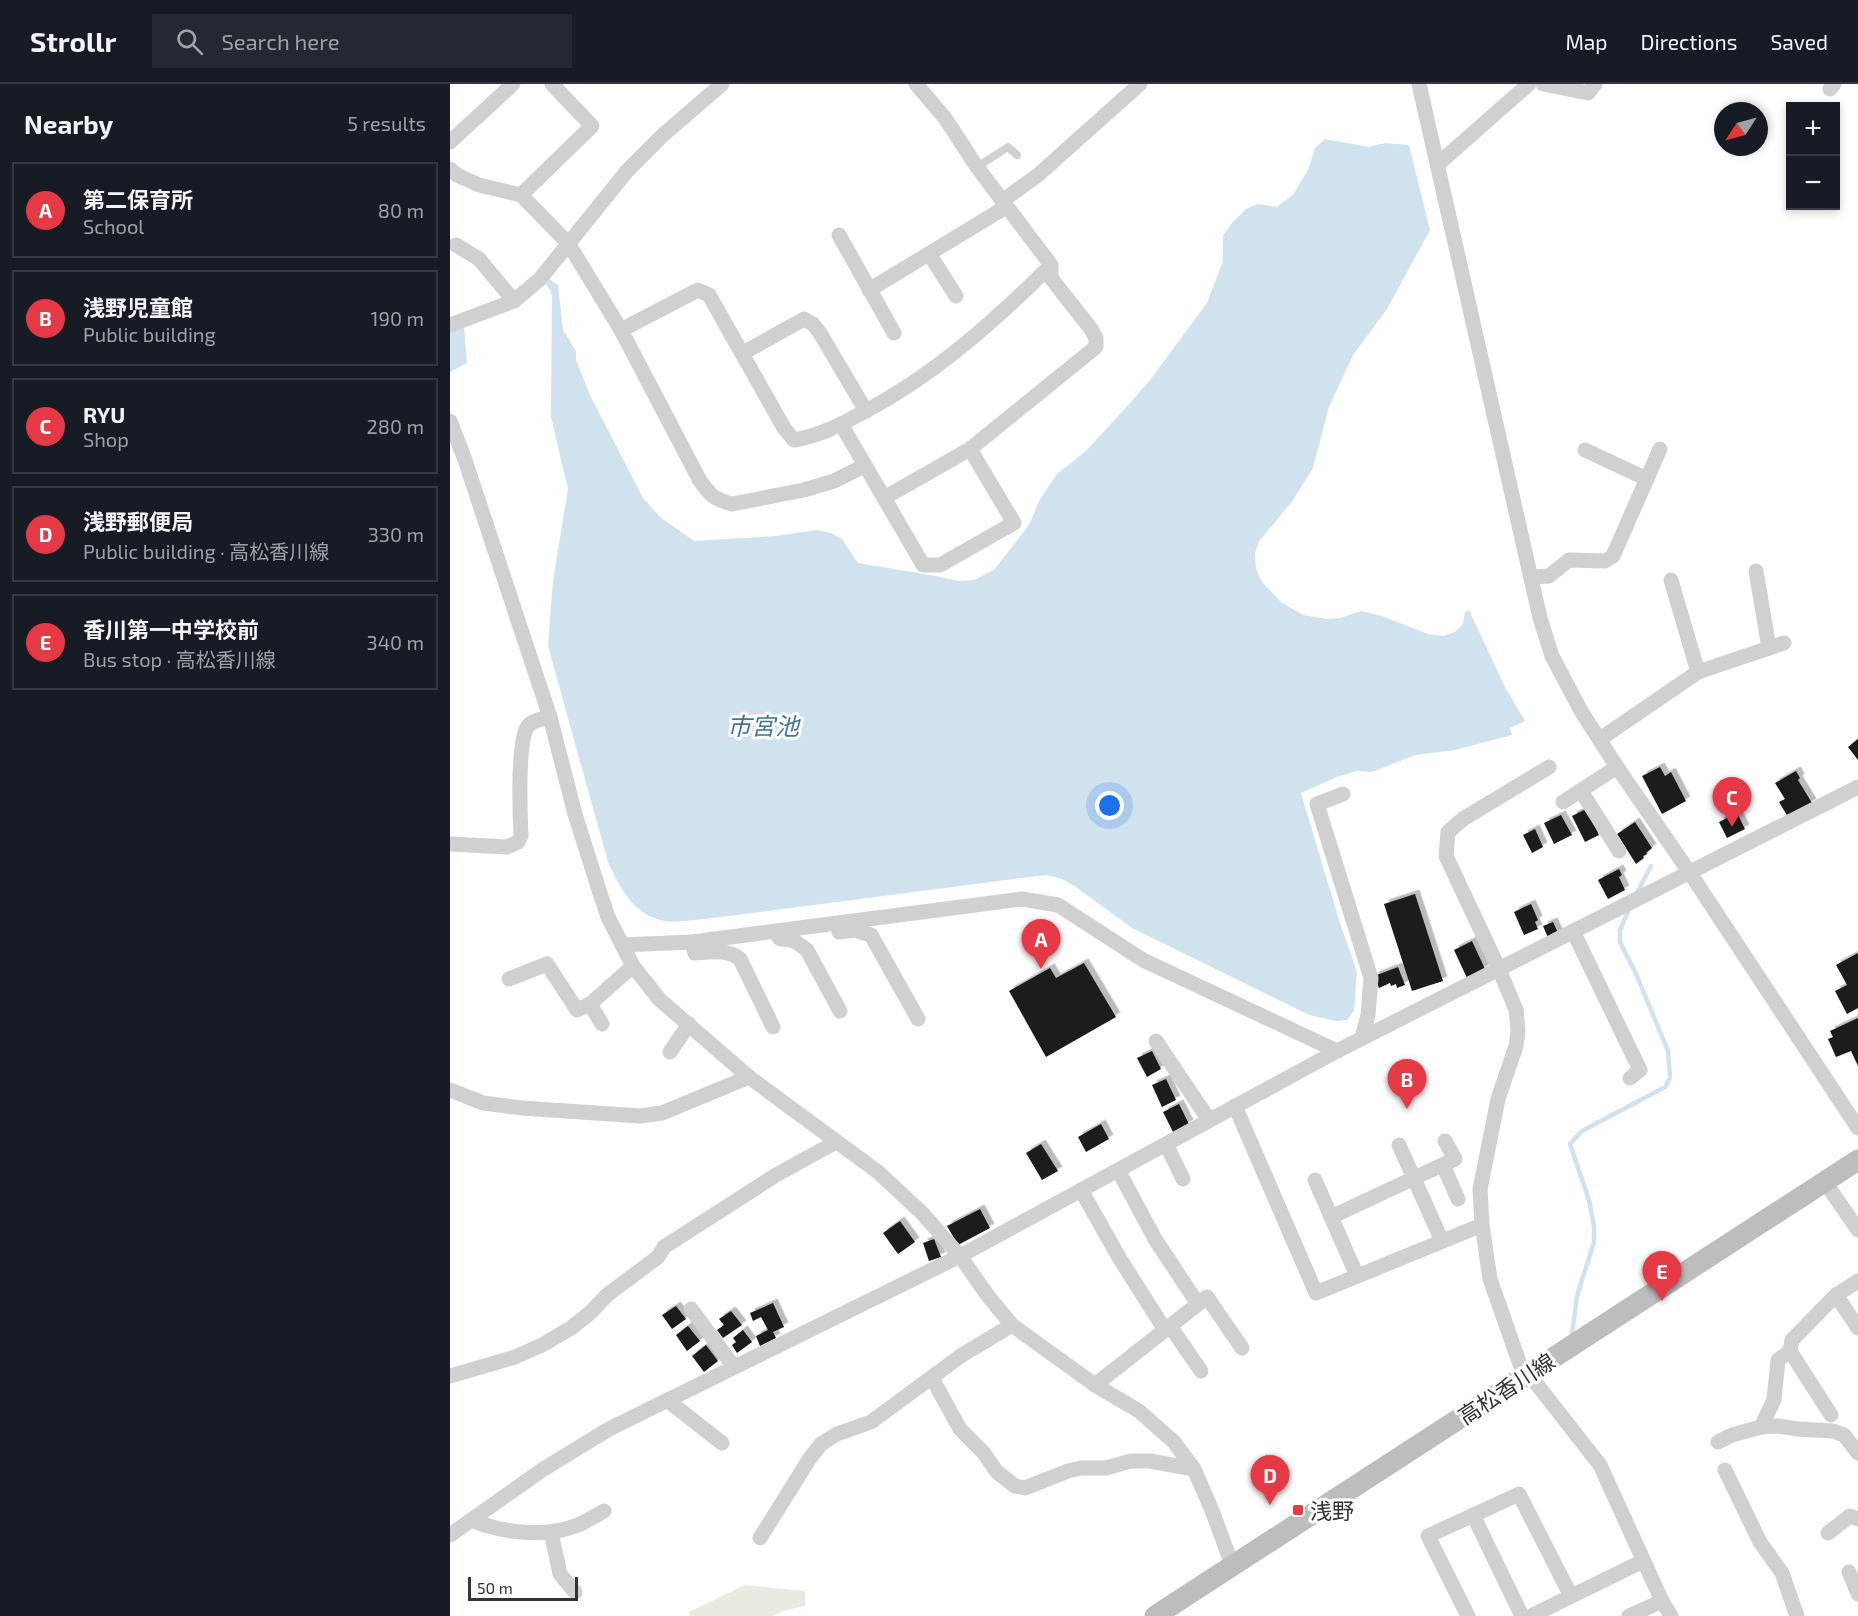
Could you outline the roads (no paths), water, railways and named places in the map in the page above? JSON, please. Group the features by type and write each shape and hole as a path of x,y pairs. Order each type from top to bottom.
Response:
{"main road":[{"name":"高松香川線","path":"1155,1616 1858,1160"}],"street":[{"path":"450,142 513,84"},
{"path":"520,195 592,126 552,84"},
{"path":"450,325 514,301 540,279 627,171 663,135 722,84"},
{"path":"884,498 970,449 1096,347 1096,338 1091,329 1051,278 1051,265 977,167 945,118 916,84"},
{"path":"869,290 930,255 1004,204 1140,84"},
{"path":"1419,84 1540,618 1552,656 1567,686 1617,767 1690,873 1858,1128"},
{"path":"1438,164 1529,84"},
{"path":"1543,84 1588,93 1595,84"},
{"path":"450,169 478,185 520,195 568,243 621,330 710,495 732,504 804,490 834,481 864,466"},
{"path":"839,235 894,333"},
{"path":"456,245 479,259 514,301"},
{"path":"930,255 956,296"},
{"path":"621,330 698,290 709,295 784,428 794,440 814,436 841,424 900,392 941,363 1021,295 1051,265"},
{"path":"743,353 804,319 813,324 820,333 866,411"},
{"path":"450,421 550,717 575,814 608,917 633,966 659,999 749,1077 878,1172 915,1206 960,1256 1012,1325 1095,1385 1139,1411 1174,1442 1194,1469 1232,1565"},
{"path":"841,424 923,565 940,565 1014,523 970,449"},
{"path":"1531,577 1549,576 1569,560 1605,561 1613,556 1660,448"},
{"path":"1585,450 1647,479"},
{"path":"1756,571 1769,648"},
{"path":"1671,580 1698,672"},
{"path":"1599,739 1698,672 1784,643"},
{"path":"450,844 507,847 518,842 521,836 519,788 525,732 533,721 550,717"},
{"path":"1549,767 1463,819 1448,832 1446,856 1516,1010 1518,1031 1516,1046 1498,1100 1480,1189 1482,1225 1490,1279 1526,1375 1600,1465 1643,1561 1671,1616"},
{"path":"1563,802 1617,767"},
{"path":"450,1535 568,1453 609,1429 960,1256 1337,1051 1858,787"},
{"path":"1581,791 1619,851"},
{"path":"1343,794 1317,804 1371,978 1368,1015 1362,1038"},
{"path":"622,945 692,942 1022,899 1058,905 1143,960 1337,1051"},
{"path":"834,924 839,932 854,930 871,935 918,1019"},
{"path":"1573,931 1640,1070 1630,1078"},
{"path":"775,932 780,939 793,940 807,950 840,1011"},
{"path":"692,942 695,953 734,954 740,959 773,1027"},
{"path":"509,979 547,964 577,1010 590,1004 633,966"},
{"path":"590,1004 602,1024"},
{"path":"670,1052 688,1024"},
{"path":"1156,1041 1209,1120"},
{"path":"450,1090 483,1103 640,1116 662,1113 749,1077"},
{"path":"1235,1106 1316,1293 1482,1225"},
{"path":"1331,1217 1455,1159 1445,1141"},
{"path":"450,1376 514,1357 542,1345 591,1313 607,1295 658,1257 664,1247 776,1175 836,1142"},
{"path":"1166,1144 1183,1179"},
{"path":"1399,1145 1442,1241"},
{"path":"1443,1165 1458,1199"},
{"path":"1118,1170 1155,1239 1198,1304"},
{"path":"1315,1179 1357,1276"},
{"path":"1825,1182 1858,1230"},
{"path":"1081,1190 1120,1259 1167,1328 1201,1371"},
{"path":"1831,1415 1791,1351 1792,1340 1836,1295 1858,1281"},
{"path":"1836,1295 1858,1328"},
{"path":"1095,1385 1207,1297 1242,1348"},
{"path":"691,1309 734,1367"},
{"path":"760,1538 821,1444 837,1434 871,1422 962,1355 1012,1325"},
{"path":"1761,1427 1774,1400 1778,1360 1791,1351"},
{"path":"932,1378 960,1429 983,1452 997,1472 1015,1486 1025,1488 1068,1471 1081,1468 1106,1468 1131,1461 1150,1461 1194,1469"},
{"path":"667,1400 722,1443"},
{"path":"1718,1442 1732,1435 1761,1427 1778,1426 1844,1434 1858,1453"},
{"path":"1725,1470 1760,1542 1782,1573 1797,1616"},
{"path":"1468,1616 1428,1536 1520,1494 1571,1596"},
{"path":"471,1520 506,1530 551,1532 578,1525 604,1511"},
{"path":"1473,1515 1522,1616"},
{"path":"1828,1533 1850,1516 1858,1519"},
{"path":"551,1532 560,1574 575,1592"},
{"path":"1530,1616 1643,1561"},
{"path":"1850,1572 1858,1594"},
{"path":"1629,1616 1662,1601"}],"lane":[{"path":"977,167 1008,147 1017,155"}],"water":[{"name":"市宮池","path":"1325,139 1369,147 1385,143 1409,145 1430,230 1387,309 1353,355 1329,407 1313,468 1291,503 1259,541 1255,553 1256,569 1262,582 1281,602 1303,615 1327,619 1340,618 1361,611 1382,616 1428,634 1443,636 1455,632 1463,624 1465,612 1469,610 1505,687 1525,721 1510,728 1512,735 1455,750 1415,755 1372,772 1357,771 1337,777 1301,793 1357,972 1354,1011 1347,1020 1336,1021 1309,1015 1132,928 1076,887 1062,879 1046,875 682,921 665,921 654,918 637,907 623,891 608,862 548,646 553,581 568,489 551,417 552,299 551,291 546,285 549,279 558,285 563,330 576,351 576,360 590,395 643,498 660,517 694,541 776,536 817,530 831,533 842,539 858,563 959,581 974,580 994,570 1029,525 1039,501 1057,474 1087,450 1131,402 1207,303 1223,261 1223,236 1231,224 1246,209 1258,204 1277,207 1293,195 1309,168 1315,148"},
{"path":"464,327 467,363 450,372 450,332"}],"waterway":[{"path":"1637,893 1651,866"},
{"path":"1572,1334 1577,1296 1594,1242 1594,1226 1589,1200 1570,1144 1582,1131 1665,1087 1670,1078 1668,1051 1637,976 1620,942 1620,930 1629,909"}],"place":[{"name":"RYU","path":"1732,827"},
{"name":"第二保育所","path":"1041,969"},
{"name":"浅野児童館","path":"1407,1109"},
{"name":"香川第一中学校前","path":"1662,1301"},
{"name":"浅野郵便局","path":"1270,1505"},
{"name":"浅野","path":"1298,1510"}]}
